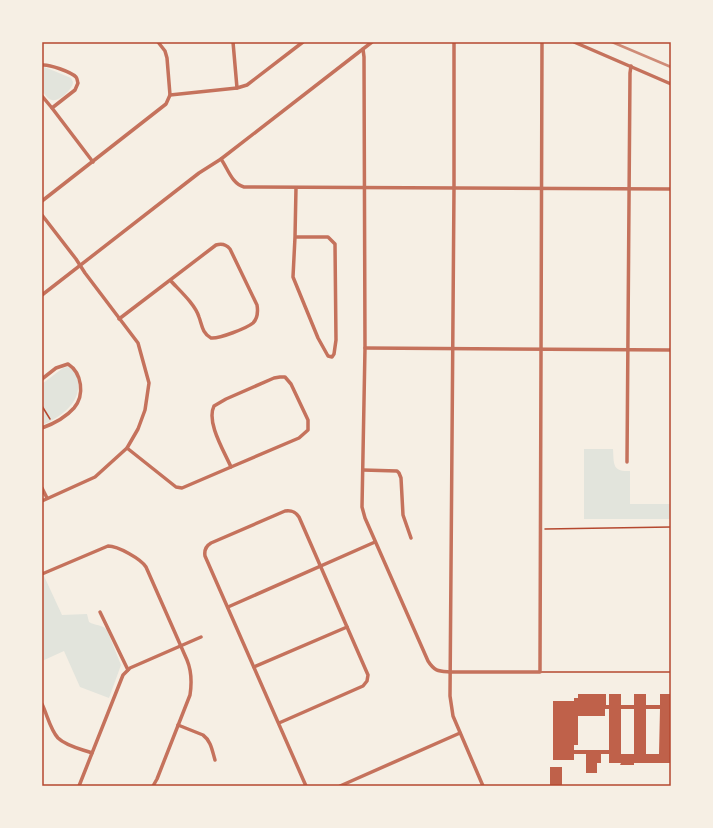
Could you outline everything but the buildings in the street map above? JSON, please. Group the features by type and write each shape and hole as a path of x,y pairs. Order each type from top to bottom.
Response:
{"street":[{"path":"42,201 164,106 170,95 167,56 158,42"},
{"path":"233,42 237,88"},
{"path":"170,95 237,88 248,85 303,42"},
{"path":"42,295 199,173 221,159 372,42"},
{"path":"454,42 451,711 483,786"},
{"path":"363,49 365,348 362,507 365,518 428,661 436,671 540,672 542,42"},
{"path":"574,42 671,84"},
{"path":"42,65 49,65 73,75 78,81 78,86 75,90 52,108"},
{"path":"627,462 631,66"},
{"path":"42,96 93,162"},
{"path":"221,159 227,167 234,182 241,187 671,189"},
{"path":"295,237 328,237 335,244 336,340 334,354 332,357 328,356 318,338 293,277 296,188"},
{"path":"42,215 119,319 138,342 149,383 145,410 138,429 127,448 95,477 42,501"},
{"path":"119,319 170,280 216,245 219,244 226,245 230,249 257,305 257,316 248,326 221,337 211,338 203,330 199,315 170,280"},
{"path":"365,348 671,350"},
{"path":"42,379 56,368 68,364 73,367 78,374 81,385 79,400 74,409 53,424 42,428"},
{"path":"127,448 176,487 182,488 299,438 306,432 308,420 292,384 286,377 274,378 226,399 214,406 212,416 213,424 231,467"},
{"path":"363,470 397,471 399,473 401,478 403,515 411,538"},
{"path":"42,488 47,498"},
{"path":"279,723 365,683 368,678 367,671 299,517 295,512 290,510 285,510 211,543 205,550 205,556 306,786"},
{"path":"228,607 375,542"},
{"path":"42,574 105,546 117,547 140,560 145,565 191,669 192,681 190,695 153,786"},
{"path":"100,612 128,670"},
{"path":"254,667 347,626"},
{"path":"79,786 121,678 128,670 201,637"},
{"path":"42,704 55,733 59,738 66,743 92,753"},
{"path":"178,725 200,733 207,738 215,760"},
{"path":"340,786 460,733"}],"lane":[{"path":"540,672 671,672"}],"path":[{"path":"42,406 53,424"},
{"path":"540,529 671,527"}],"shaded area":[{"path":"44,67 71,78 73,82 71,88 62,97 52,100 47,98 42,91 42,68"},
{"path":"67,367 73,370 77,377 77,394 74,401 63,413 42,425 42,384 63,368"},
{"path":"584,449 613,449 615,466 620,470 630,471 630,504 671,504 671,519 584,519"},
{"path":"44,576 62,615 87,614 89,622 107,630 121,665 109,698 80,687 64,651 42,661 42,577"}],"railway":[{"path":"612,42 671,67"}]}
